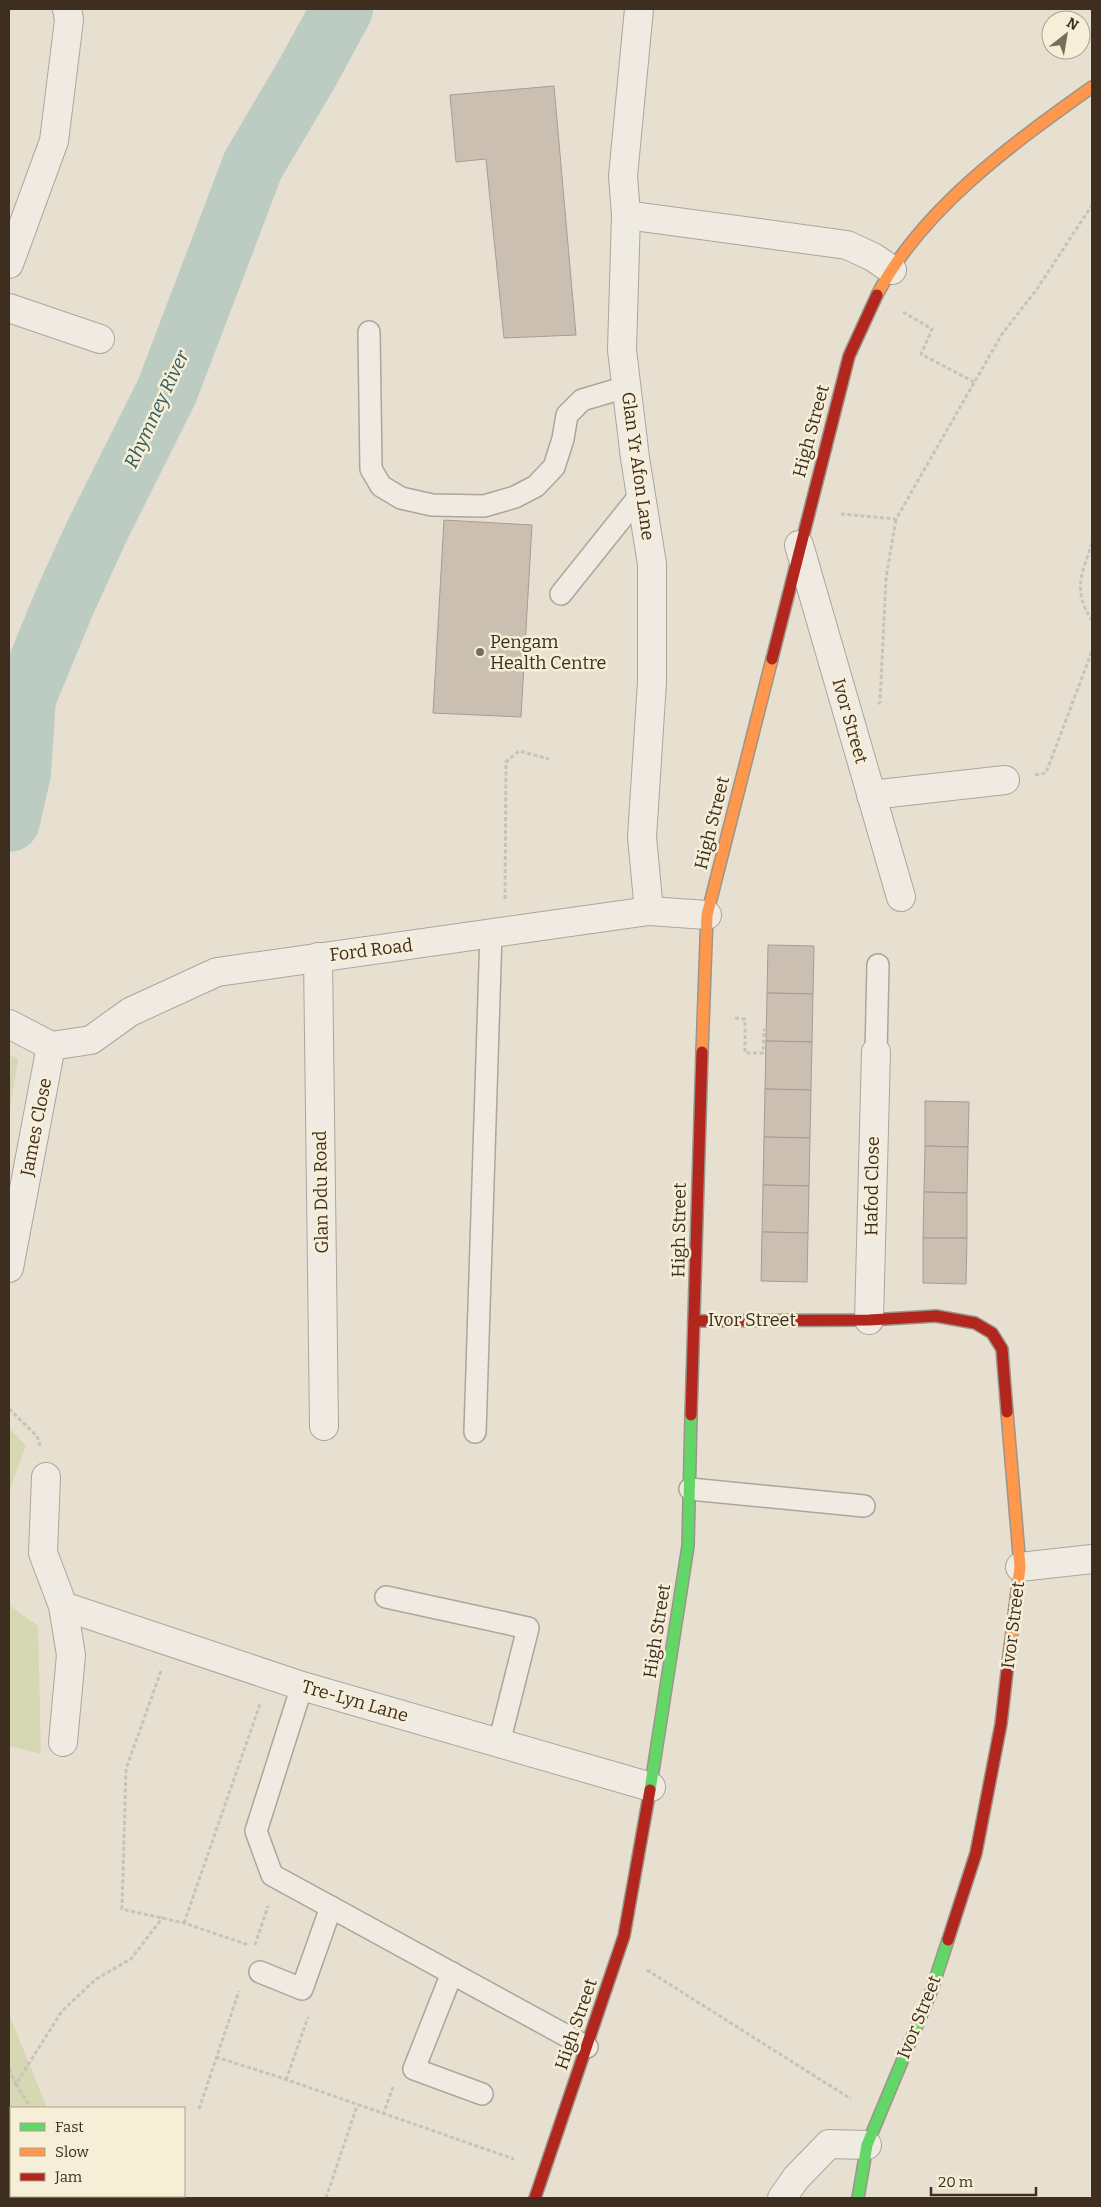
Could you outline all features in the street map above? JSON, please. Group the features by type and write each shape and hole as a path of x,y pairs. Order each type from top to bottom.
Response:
{"main road":[{"name":"High Street","path":"536,2198 624,1936 651,1787 688,1546 695,1321 696,1208 707,915 799,545 849,356 875,297 892,270 927,227 988,166 1092,87"},
{"name":"Ivor Street","path":"695,1321 869,1320 936,1316 975,1323 992,1333 1002,1349 1020,1567 1001,1724 976,1853 930,1992 867,2145 858,2198"}],"street":[{"path":"9,264 54,141 69,20 67,9"},
{"name":"Glan Yr Afon Lane","path":"639,16 623,176 626,215 622,350 652,564 652,682 642,837 649,911"},
{"path":"626,215 847,245 873,256 892,270"},
{"path":"9,308 100,339"},
{"name":"Ivor Street","path":"799,545 901,897"},
{"path":"871,795 1005,780"},
{"name":"Ford Road","path":"51,1046 91,1040 130,1012 217,972 649,911 707,915"},
{"name":"Glan Ddu Road","path":"318,957 324,1426"},
{"path":"17,1028 51,1046"},
{"name":"James Close","path":"9,1268 51,1046"},
{"name":"Hafod Close","path":"869,1320 876,1052"},
{"path":"46,1477 43,1553 63,1606 71,1655 63,1742"},
{"path":"1020,1567 1092,1559"},
{"name":"Tre-Lyn Lane","path":"63,1606 302,1686 651,1787"},
{"path":"782,2198 796,2178 829,2144 867,2145"}],"lane":[{"path":"369,332 372,469 381,486 387,490 401,498 432,505 484,506 515,497 536,486 554,467 563,439 567,414 582,400 626,387"},
{"path":"561,594 641,494"},
{"path":"475,1432 498,933"},
{"path":"876,1052 878,965"},
{"path":"690,1489 864,1506"},
{"path":"386,1597 528,1628 499,1743"},
{"path":"302,1686 256,1831 272,1875 587,2047"},
{"path":"260,1972 302,1989 331,1907"},
{"path":"452,1973 414,2069 482,2094"}],"path":[{"path":"851,724 880,702 886,578 896,520 1002,334 1037,289 1092,205"},
{"path":"875,297 932,329 920,354 974,382"},
{"path":"808,511 896,520"},
{"path":"1092,543 1079,581 1086,611 1092,620"},
{"path":"1005,780 1046,773 1092,650"},
{"path":"498,933 506,762 519,751 549,759"},
{"path":"732,1018 745,1019 745,1052 763,1053 764,1030 766,1031"},
{"path":"9,1409 38,1436 46,1477"},
{"path":"171,1643 126,1769 122,1909 163,1917 254,1946"},
{"path":"184,1923 270,1676"},
{"path":"16,2084 62,2011 96,1979 131,1959 163,1917"},
{"path":"619,1953 878,2117"},
{"path":"216,2057 279,2077 522,2162"},
{"path":"9,2069 30,2107"},
{"path":"326,2198 358,2106"}],"green space":[{"path":"9,1054 18,1059 9,1114"},
{"path":"9,1428 26,1446 9,1491"},
{"path":"9,1605 38,1626 41,1754 9,1746"},
{"path":"9,2014 47,2107 10,2107 10,2197 65,2198 9,2198"}],"building":[{"path":"554,86 576,335 504,338 486,159 456,162 450,95"},
{"name":"Pengam Health Centre","path":"444,520 532,525 521,717 433,713"},
{"path":"768,945 814,946 813,994 767,993"},
{"path":"767,993 813,994 812,1042 766,1041"},
{"path":"766,1041 812,1042 811,1090 765,1089"},
{"path":"765,1089 811,1090 810,1138 764,1137"},
{"path":"925,1101 969,1102 968,1147 925,1146"},
{"path":"764,1137 810,1138 809,1186 763,1185"},
{"path":"925,1146 968,1147 967,1193 924,1192"},
{"path":"763,1185 809,1186 808,1233 762,1232"},
{"path":"924,1192 967,1193 967,1238 923,1238"},
{"path":"762,1232 808,1233 807,1282 761,1281"},
{"path":"923,1238 967,1238 966,1284 923,1283"}],"waterway":[{"name":"Rhymney River","path":"9,821 20,773 25,698 65,601 97,531 167,391 253,165 309,70 342,9"}],"traffic: fast":[{"path":"650,1790 688,1546 691,1415"},
{"path":"858,2198 867,2145 931,1992 948,1940"}],"traffic: slow":[{"path":"877,295 896,263 944,205 972,179 1032,130 1092,87"},
{"path":"702,1052 707,915 772,659"},
{"path":"1007,1412 1020,1567 1008,1663"}],"traffic: jam":[{"path":"772,659 849,356 877,295"},
{"path":"691,1415 702,1052"},
{"path":"695,1321 869,1320 936,1316 975,1323 992,1333 1002,1349 1007,1412"},
{"path":"948,1940 976,1853 1001,1724 1008,1663"},
{"path":"535,2198 624,1936 650,1790"}],"place":[{"name":"Pengam Health Centre","path":"480,652"}]}
